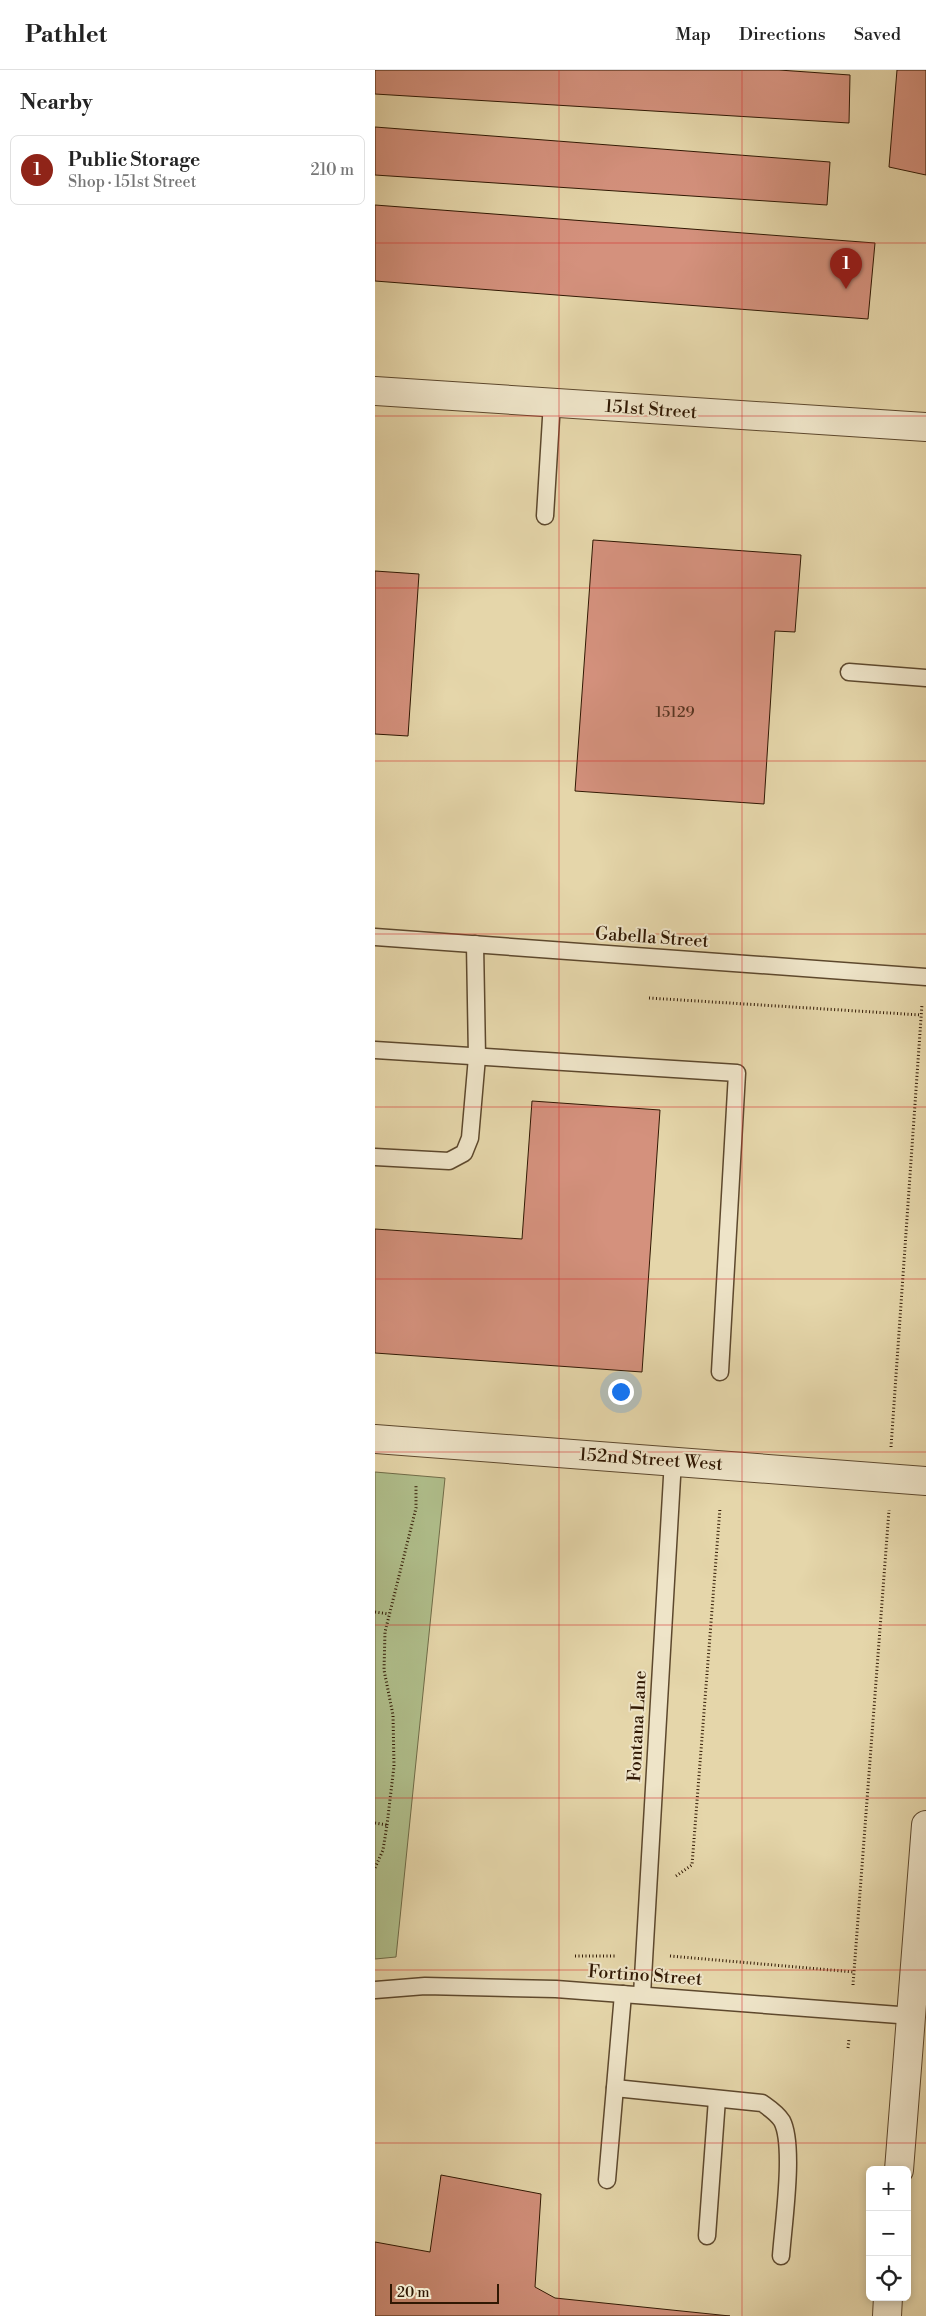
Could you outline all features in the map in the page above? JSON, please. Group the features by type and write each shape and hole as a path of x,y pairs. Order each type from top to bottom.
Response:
{"street":[{"name":"151st Street","path":"375,390 926,427"},
{"name":"152nd Street West","path":"375,1439 673,1460 926,1481"},
{"path":"899,2166 926,1825"},
{"path":"887,2316 888,2301"}],"lane":[{"path":"545,516 552,402"},
{"path":"849,672 926,678"},
{"name":"Gabella Street","path":"375,938 925,977"},
{"path":"375,1157 449,1160 464,1153 470,1138 477,1057 475,944"},
{"path":"375,1050 737,1073 720,1372"},
{"name":"Fontana Lane","path":"642,1995 673,1460"},
{"name":"Fortino Street","path":"375,1990 425,1986 485,1986 642,1995 912,2016"},
{"path":"607,2180 623,1994"},
{"path":"615,2088 762,2103 774,2111 782,2122 788,2155 781,2256"},
{"path":"707,2236 717,2099"}],"path":[{"path":"891,1440 925,977"},
{"path":"649,998 921,1015"},
{"path":"375,1868 383,1850 394,1766 393,1715 384,1670 385,1632 416,1508 416,1485"},
{"path":"648,1894 668,1883 692,1864 720,1508"},
{"path":"848,2048 889,1523"},
{"path":"375,1612 389,1614"},
{"path":"375,1823 387,1825"},
{"path":"575,1956 665,1955 854,1972"}],"green space":[{"path":"375,1472 445,1478 396,1957 375,1959"}],"building":[{"path":"375,70 779,70 850,75 849,123 375,94"},
{"path":"897,70 926,70 926,175 889,167"},
{"path":"375,127 830,162 827,205 375,175"},
{"path":"375,205 875,243 868,319 375,281"},
{"path":"593,540 801,555 795,632 775,631 764,804 575,791"},
{"path":"375,571 419,574 408,736 375,734"},
{"path":"532,1101 660,1110 642,1372 375,1353 375,1229 522,1239"},
{"path":"441,2175 541,2194 535,2287 555,2298 730,2316 375,2316 375,2242 430,2252"}],"place":[{"name":"Public Storage","path":"846,289"}]}
